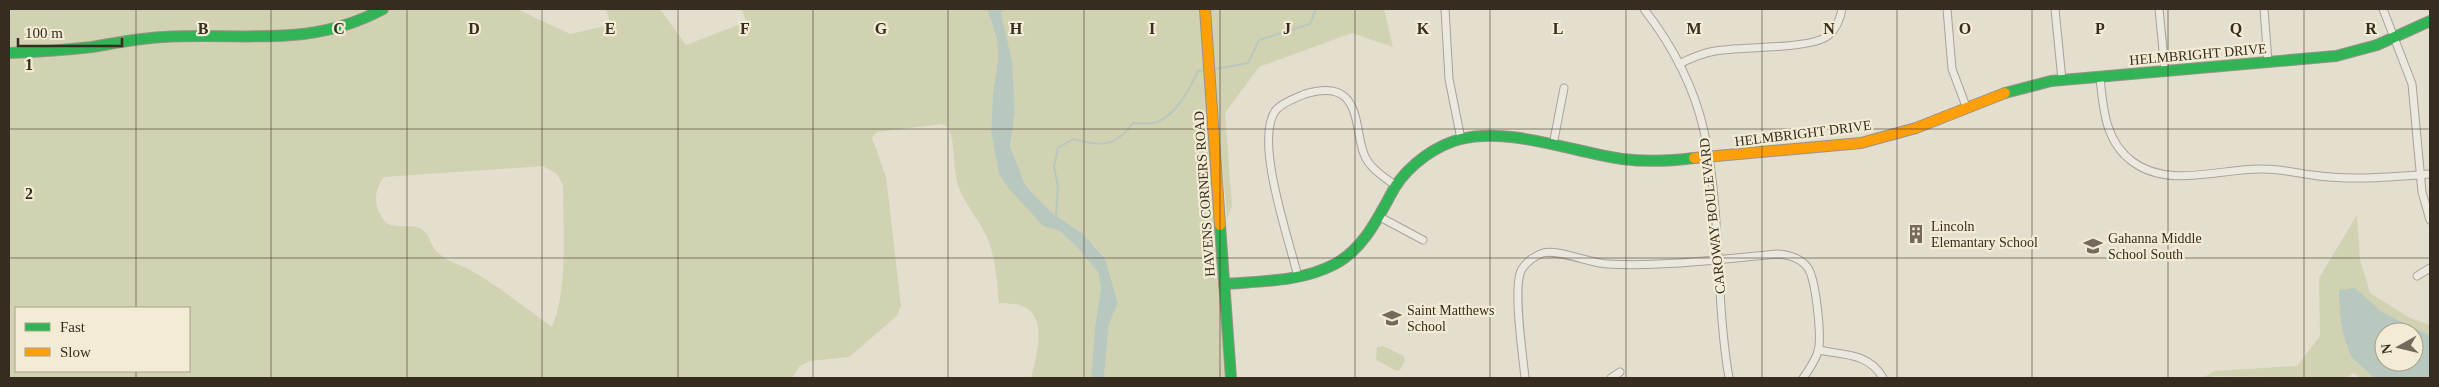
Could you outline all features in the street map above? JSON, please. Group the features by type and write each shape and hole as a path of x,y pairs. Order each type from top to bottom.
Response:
{"street":[{"path":"9,53 79,48 161,37 250,36 321,32 360,22 383,9"},
{"name":"HAVENS CORNERS ROAD","path":"1205,9 1231,378"},
{"path":"1445,9 1449,79 1461,139"},
{"name":"CAROWAY BOULEVARD","path":"1644,9 1661,30 1679,64 1696,104 1708,157 1728,378"},
{"path":"1679,64 1693,57 1716,50 1811,43 1828,37 1839,23 1842,9"},
{"path":"1947,9 1952,69 1967,109"},
{"path":"2055,9 2062,80"},
{"path":"2159,9 2165,71"},
{"path":"2264,9 2268,62"},
{"path":"2383,9 2412,84 2422,192 2430,220"},
{"name":"HELMBRIGHT DRIVE","path":"1224,284 1298,277 1313,274 1337,263 1355,249 1380,217 1396,186 1416,162 1435,150 1461,139 1497,135 1623,159 1665,161 1861,143 1916,128 2011,91 2062,80 2354,53 2395,38 2430,21"},
{"path":"2100,76 2103,113 2113,141 2132,162 2154,174 2178,176 2262,169 2312,175 2367,178 2430,174"},
{"path":"1552,145 1564,88"},
{"path":"1298,277 1275,194 1268,131 1276,110 1290,100 1315,90 1330,90 1346,98 1352,108 1364,156 1377,172 1396,186"},
{"path":"1380,217 1423,240"},
{"path":"1525,378 1518,288 1522,269 1534,257 1544,253 1555,253 1605,264 1655,264 1778,254 1800,259 1808,267 1813,278 1818,350 1811,369 1803,378"},
{"path":"2417,276 2430,268"},
{"path":"1818,350 1866,360 1876,367 1882,378"},
{"path":"1611,378 1620,372"}],"green space":[{"path":"9,9 517,9 570,34 611,25 606,9 660,9 686,45 746,22 742,9 987,9 997,39 998,59 993,93 991,131 1043,226 1060,231 1098,272 1101,288 1095,326 1091,378 1031,378 1036,360 1038,338 1036,319 1030,311 1022,306 999,303 995,265 989,242 959,188 955,173 951,135 949,128 942,124 877,132 872,138 886,177 901,306 897,316 849,357 810,361 800,366 792,378 9,378","holes":["543,166 557,174 563,185 564,258 560,295 552,327 491,283 441,255 435,250 425,232 415,227 397,226 387,223 383,219 376,203 378,187 384,177"]},
{"path":"1003,9 1199,9 1226,378 1104,378 1109,324 1118,303 1105,257 1082,233 1052,213 1026,186 1010,146 1015,113 1001,14"},
{"path":"1209,9 1384,9 1393,47 1352,33 1259,67 1225,113 1232,206 1227,219"},
{"path":"2357,215 2360,260 2370,293 2410,318 2421,322 2403,322 2382,312 2362,294 2339,290 2341,324 2351,356 2374,378 2360,378 2354,373 2346,378 2215,376 2203,378 2214,371 2297,366 2320,336 2319,278"},
{"path":"2424,323 2430,325 2430,335 2424,332"},
{"path":"1383,346 1404,356 1405,360 1400,370 1397,371 1376,360 1377,347"}],"shaded area":[{"path":"987,9 1003,9 1001,14 1012,61 1015,113 1010,146 1026,186 1052,213 1082,233 1105,258 1118,303 1109,324 1104,378 1091,378 1095,326 1101,288 1098,272 1060,231 1043,226 1010,190 999,174 991,131 993,93 998,59 997,39"},
{"path":"2355,288 2382,312 2403,322 2374,322 2374,372 2424,372 2424,332 2430,335 2430,378 2374,378 2351,356 2343,332 2339,290"}],"waterway":[{"path":"1215,69 1248,63 1259,40 1310,24 1316,9"},
{"path":"1056,217 1058,186 1054,167 1058,148 1073,139 1100,144 1107,143 1120,137 1133,123 1157,122 1171,113 1182,101 1198,71 1205,70"}],"traffic: fast":[{"path":"9,53 92,47 155,38 302,34 329,30 383,9"},
{"path":"2005,93 2051,81 2336,56 2377,45 2430,21"},
{"path":"1224,284 1295,277 1322,270 1335,264 1346,257 1363,240 1395,187 1415,164 1442,146 1461,139 1480,136 1521,138 1603,156 1631,160 1658,161 1694,158"},
{"path":"1220,225 1231,378"}],"traffic: slow":[{"path":"1205,9 1220,225"},
{"path":"1694,158 1861,143 1916,128 2005,93"}],"place":[{"name":"Lincoln Elemantary School","path":"1916,234"},
{"name":"Gahanna Middle School South","path":"2093,246"},
{"name":"Saint Matthews School","path":"1392,318"}]}
